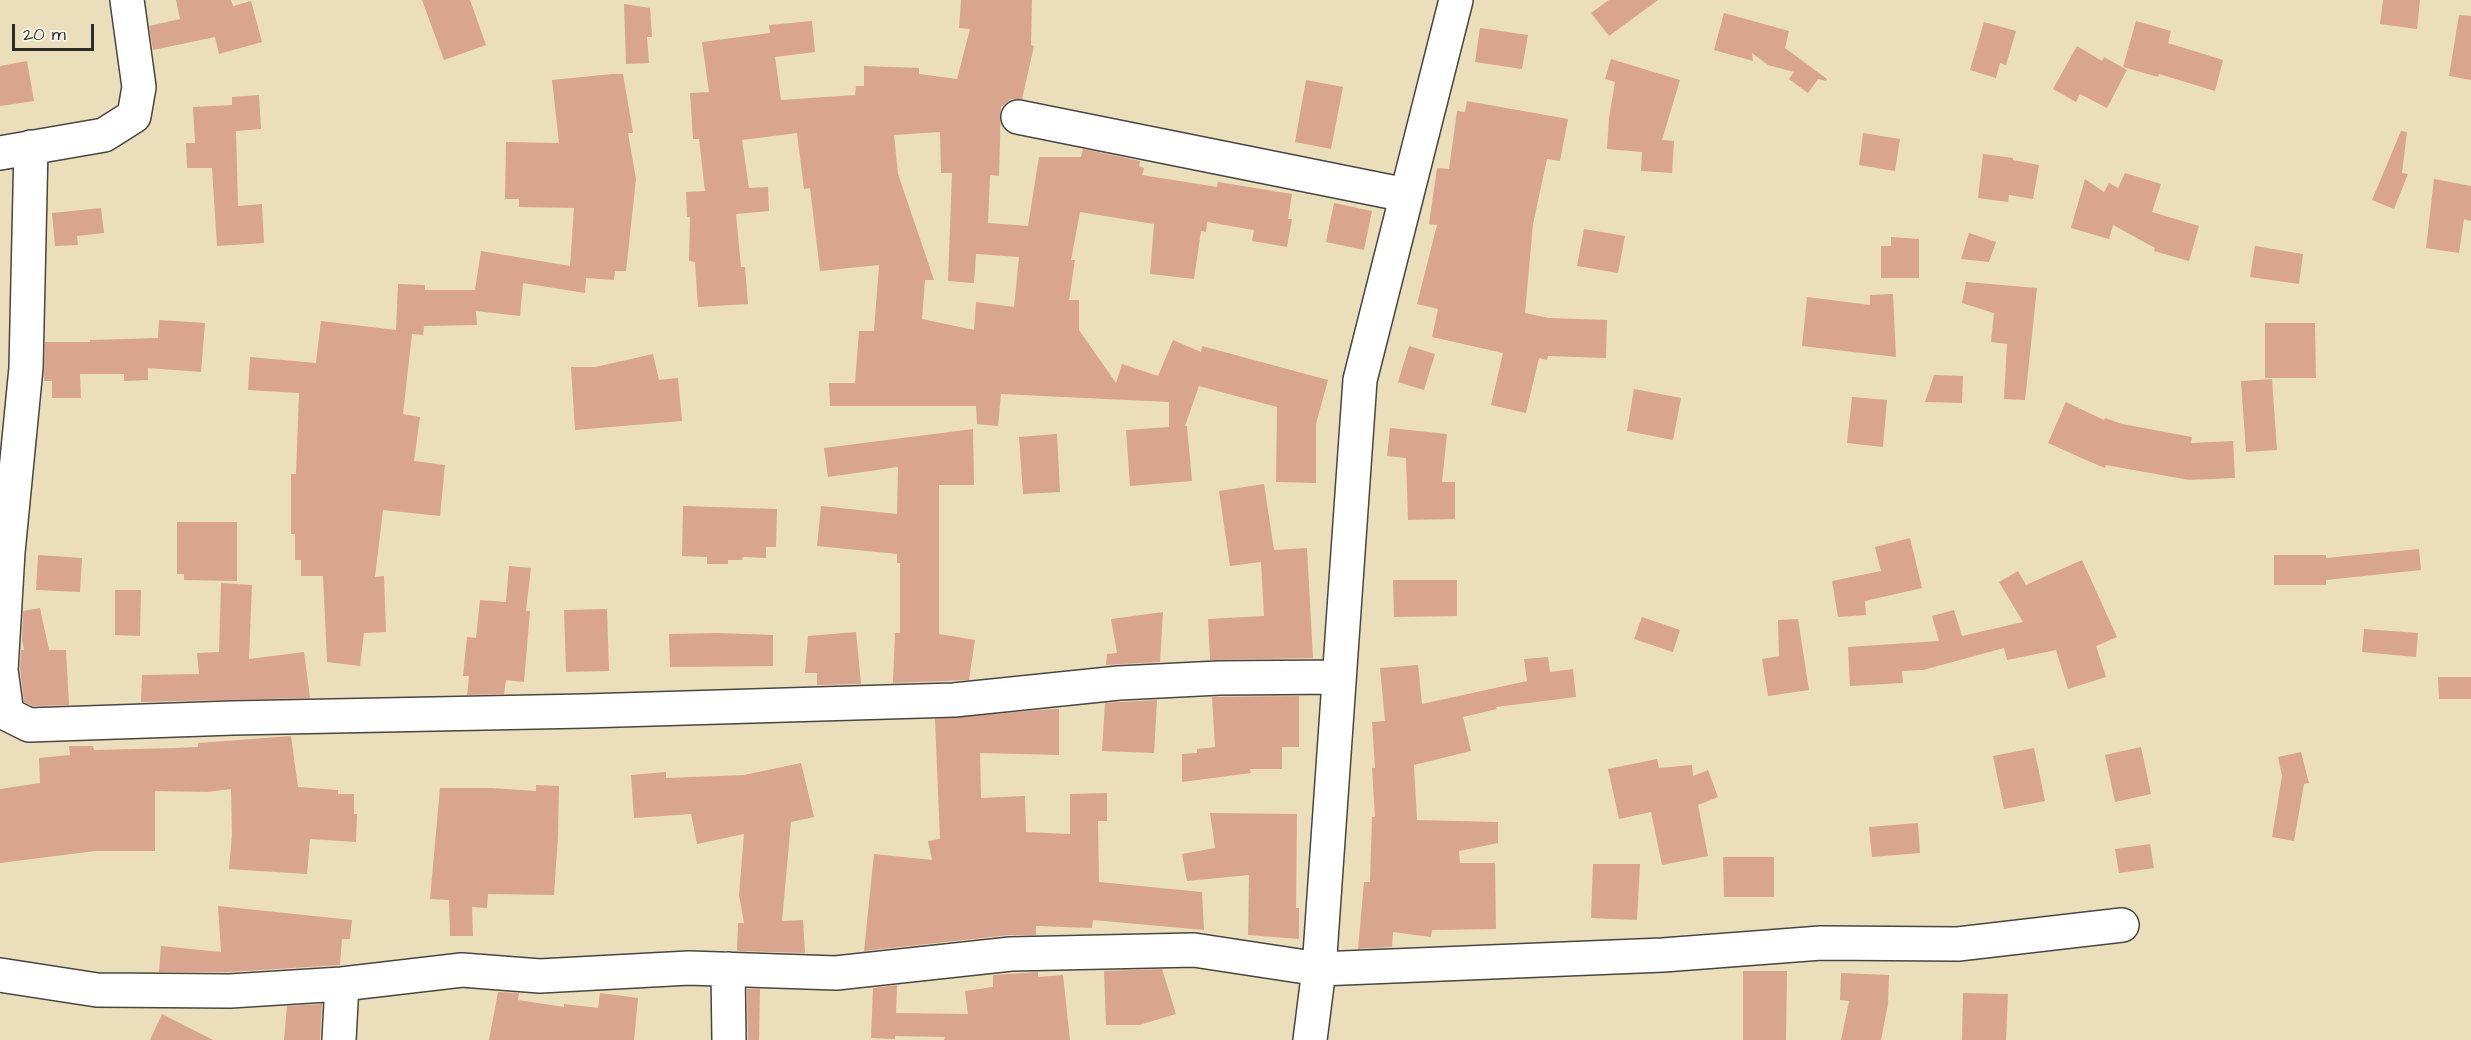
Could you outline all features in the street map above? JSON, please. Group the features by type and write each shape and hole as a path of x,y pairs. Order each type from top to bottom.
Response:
{"street":[{"path":"127,0 139,87 134,116 104,135 16,150 26,368 8,552 1,670 7,714 29,725 954,700 1119,683 1219,678 1338,677"},
{"path":"1310,1040 1319,969 1360,380 1456,0"},
{"path":"1018,117 1406,195"},
{"path":"0,975 97,990 230,992 342,984 462,970 540,976 689,968 836,973 1011,954 1194,950 1319,969 1663,955 1821,943 1958,944 2122,926"},
{"path":"728,969 729,1040"},
{"path":"339,1040 342,984"}],"building":[{"path":"176,0 231,0 233,6 251,1 262,42 219,54 215,37 153,50 149,26 180,19"},
{"path":"422,0 470,0 486,45 444,60"},
{"path":"961,0 1032,0 1031,45 1034,46 1022,99 1011,99 1001,107 999,176 990,175 988,223 1028,226 1039,157 1081,157 1083,149 1140,161 1139,166 1144,168 1142,175 1217,187 1218,182 1292,194 1288,219 1292,219 1287,247 1252,241 1254,230 1207,222 1206,232 1201,231 1194,279 1150,274 1154,224 1080,212 1071,260 1075,260 1069,300 1079,300 1079,330 1116,383 1122,364 1158,376 1173,340 1201,352 1202,346 1328,380 1316,424 1316,483 1276,482 1277,407 1199,386 1185,426 1187,426 1192,481 1130,486 1126,430 1169,427 1169,402 1001,394 998,426 977,424 976,406 830,406 829,383 855,383 859,331 874,331 879,265 820,271 810,188 804,189 797,133 742,140 749,188 768,187 769,211 736,214 741,267 745,267 748,304 698,307 695,262 689,261 690,217 687,217 686,192 705,191 699,139 693,139 690,93 709,92 702,42 770,33 769,25 812,21 815,52 775,57 781,100 855,95 856,86 864,86 864,66 919,68 919,74 957,79 970,29 959,28","holes":["940,132 941,173 952,173 948,281 974,283 976,254 1019,257 1014,307 976,302 974,330 922,319 925,280 934,280 898,174 894,135"]},
{"path":"1609,0 1658,0 1609,36 1591,13"},
{"path":"2383,0 2420,0 2417,29 2380,24"},
{"path":"624,4 650,8 652,37 647,37 649,63 626,64"},
{"path":"1724,13 1789,31 1785,48 1827,79 1826,81 1818,79 1808,93 1789,79 1794,72 1768,65 1752,53 1753,61 1714,50"},
{"path":"2459,15 2471,16 2471,80 2449,76"},
{"path":"2136,21 2171,31 2168,43 2223,60 2215,91 2159,74 2158,77 2123,67"},
{"path":"1984,22 2016,31 2006,65 2000,63 1996,78 1970,70"},
{"path":"1480,28 1528,35 1522,69 1475,62"},
{"path":"2077,46 2102,61 2104,57 2127,70 2107,108 2080,94 2076,102 2053,89"},
{"path":"1611,59 1680,80 1662,140 1674,141 1672,173 1641,171 1642,152 1607,149 1615,82 1605,79"},
{"path":"27,61 34,101 0,106 0,66"},
{"path":"623,74 633,133 628,133 636,179 626,271 615,271 614,280 586,278 585,293 523,283 520,316 476,311 477,325 424,326 423,335 412,334 403,414 420,417 414,461 445,465 440,516 383,510 375,577 384,576 386,632 364,633 360,666 327,662 323,576 301,576 301,560 295,560 295,534 291,534 291,474 296,474 299,393 248,390 250,357 316,363 321,321 396,330 398,284 425,285 425,290 475,290 481,251 570,266 574,208 519,207 519,199 505,199 506,142 559,143 552,80"},
{"path":"1306,80 1343,87 1331,149 1295,142"},
{"path":"259,95 261,129 236,131 238,206 262,204 264,243 217,246 212,168 187,168 186,143 195,143 193,107 232,105 232,97"},
{"path":"1467,101 1568,119 1560,161 1547,159 1533,224 1525,313 1549,318 1607,320 1606,358 1548,356 1547,360 1539,358 1526,413 1491,405 1503,353 1432,337 1438,309 1417,304 1437,225 1429,224 1437,168 1449,169 1457,111 1465,112"},
{"path":"2401,131 2407,132 2402,173 2408,174 2394,209 2372,200"},
{"path":"1863,133 1900,139 1895,171 1859,165"},
{"path":"1983,154 2013,158 2013,160 2039,165 2033,199 2009,195 2008,202 1978,198"},
{"path":"2125,173 2161,184 2152,212 2199,226 2189,261 2154,251 2155,248 2113,225 2109,239 2071,228 2085,179 2104,192 2109,183 2118,188"},
{"path":"2434,179 2471,186 2471,221 2464,219 2459,253 2426,248"},
{"path":"1334,203 1372,211 1364,250 1326,242"},
{"path":"101,208 104,233 77,236 78,245 55,246 52,213"},
{"path":"1584,229 1625,236 1618,273 1577,266"},
{"path":"1969,233 1996,242 1989,262 1961,259"},
{"path":"1891,237 1919,239 1919,278 1881,278 1881,246 1891,246"},
{"path":"2255,246 2303,254 2299,284 2250,277"},
{"path":"1966,282 2037,288 2025,400 2004,399 2007,344 1991,342 1994,313 1962,303"},
{"path":"1893,294 1896,357 1802,346 1807,297 1870,305 1870,295"},
{"path":"159,320 205,323 201,372 148,368 148,380 124,381 124,374 80,374 81,398 52,398 52,381 44,381 45,342 158,338"},
{"path":"2265,323 2315,323 2316,378 2265,378"},
{"path":"1409,346 1435,354 1424,390 1398,382"},
{"path":"653,354 659,380 678,378 682,421 575,430 571,367 595,367"},
{"path":"1934,375 1963,376 1962,403 1925,402"},
{"path":"2272,379 2277,450 2246,452 2241,381"},
{"path":"1634,389 1681,398 1673,440 1627,431"},
{"path":"1852,397 1887,400 1883,447 1847,443"},
{"path":"2066,402 2104,420 2105,418 2122,424 2192,437 2191,443 2233,441 2235,478 2189,480 2106,465 2105,468 2048,443"},
{"path":"1390,428 1447,434 1442,482 1455,482 1455,519 1408,520 1406,458 1387,456"},
{"path":"973,429 974,485 939,485 939,634 975,640 969,680 893,683 895,633 900,633 900,563 897,563 897,554 817,546 821,506 897,514 898,467 828,477 824,448"},
{"path":"1057,434 1060,492 1023,494 1019,437"},
{"path":"1264,484 1274,550 1307,548 1313,658 1210,660 1208,619 1264,616 1261,562 1230,566 1219,491"},
{"path":"683,506 777,509 776,547 766,547 766,558 743,557 742,560 728,560 728,564 707,564 707,557 682,556"},
{"path":"177,522 237,522 237,581 184,580 184,574 177,574"},
{"path":"1910,538 1922,588 1865,601 1866,615 1838,617 1832,581 1881,571 1875,547"},
{"path":"2419,549 2421,570 2326,580 2326,585 2274,585 2274,555 2326,555 2326,558"},
{"path":"38,555 82,558 80,592 36,590"},
{"path":"2082,560 2117,637 2096,646 2106,677 2068,689 2056,650 2007,660 2004,648 1923,670 1902,671 1903,683 1850,686 1848,647 1939,641 1932,616 1954,610 1962,636 2023,622 1999,582 2018,571 2026,585"},
{"path":"509,566 531,568 526,611 530,611 524,682 506,680 504,694 467,695 469,676 463,676 467,637 476,638 480,600 506,602"},
{"path":"1393,580 1457,580 1457,616 1394,617"},
{"path":"221,583 252,585 249,659 304,652 310,698 141,702 142,675 199,674 197,653 219,652"},
{"path":"115,590 141,590 140,636 115,635"},
{"path":"40,608 49,650 66,650 69,705 33,706 24,702 20,669 21,650 24,650 23,611"},
{"path":"607,609 609,671 566,672 564,610"},
{"path":"1163,612 1160,662 1106,665 1107,654 1117,653 1111,619"},
{"path":"1642,617 1680,630 1673,652 1634,639"},
{"path":"1798,619 1809,690 1768,696 1762,659 1779,656 1778,620"},
{"path":"2364,629 2418,633 2416,657 2362,652"},
{"path":"856,632 861,684 817,685 817,673 805,673 808,636"},
{"path":"669,634 773,635 773,666 670,667"},
{"path":"1548,657 1550,672 1573,669 1576,697 1496,707 1497,709 1463,717 1471,751 1414,765 1417,820 1498,822 1498,843 1459,851 1460,863 1495,863 1496,929 1432,930 1431,937 1393,932 1392,947 1358,949 1364,882 1370,882 1372,817 1375,817 1372,722 1385,721 1380,668 1418,665 1422,704 1527,681 1524,659"},
{"path":"2438,677 2471,677 2471,699 2439,699"},
{"path":"1299,696 1299,747 1282,747 1282,769 1250,769 1251,773 1182,782 1182,754 1197,753 1197,749 1215,747 1212,697"},
{"path":"1157,700 1154,753 1102,751 1105,703"},
{"path":"1059,709 1059,755 980,753 981,798 1025,796 1026,832 1070,834 1070,794 1107,793 1107,821 1098,821 1099,882 1202,892 1204,930 1093,920 1092,928 1036,926 1036,935 1009,935 864,951 874,854 932,860 928,841 940,839 935,719"},
{"path":"291,736 298,787 338,790 338,794 354,794 354,814 357,814 356,842 310,839 307,874 229,869 232,835 231,789 207,792 155,791 155,851 95,851 0,863 0,789 40,783 39,758 70,755 69,746 93,746 94,750 198,747 198,743"},
{"path":"2141,747 2151,794 2115,802 2105,755"},
{"path":"2034,748 2045,801 2004,809 1993,756"},
{"path":"2301,752 2309,783 2304,784 2294,841 2272,837 2282,776 2278,757"},
{"path":"1657,759 1659,768 1692,765 1693,776 1708,770 1718,797 1698,805 1708,856 1662,865 1651,812 1619,819 1608,769"},
{"path":"801,763 814,817 791,822 782,921 803,920 805,953 737,951 738,923 744,923 739,895 744,834 697,844 691,814 634,818 631,775 666,772 666,778 744,775"},
{"path":"536,785 559,786 554,895 488,894 487,908 472,907 473,936 450,936 449,900 430,899 440,788 536,791"},
{"path":"1210,813 1297,814 1296,908 1299,908 1299,939 1248,935 1249,875 1187,881 1182,854 1215,848"},
{"path":"1918,823 1920,853 1872,857 1869,827"},
{"path":"2150,844 2154,868 2119,873 2115,849"},
{"path":"1723,857 1774,857 1774,897 1724,897"},
{"path":"1593,864 1640,864 1637,920 1591,918"},
{"path":"218,906 352,920 350,939 342,939 340,965 229,972 159,972 161,946 221,952"},
{"path":"1162,969 1176,1014 1139,1025 1106,1025 1104,971"},
{"path":"1743,971 1787,971 1786,1040 1743,1040"},
{"path":"1038,972 1038,977 1063,975 1070,1040 944,1040 945,1037 895,1036 895,1039 871,1038 873,988 897,985 896,1013 968,1014 965,991 993,987 993,975"},
{"path":"1841,973 1889,975 1888,1004 1881,1040 1841,1040 1849,1001 1840,1000"},
{"path":"747,989 760,989 759,1040 748,1040"},
{"path":"498,992 519,993 518,1000 564,1007 564,1004 598,1008 600,993 638,998 634,1040 489,1040"},
{"path":"1963,993 2008,994 2006,1040 1962,1040"},
{"path":"322,1004 320,1040 284,1040 287,1006"},
{"path":"162,1014 213,1040 150,1040"}]}
